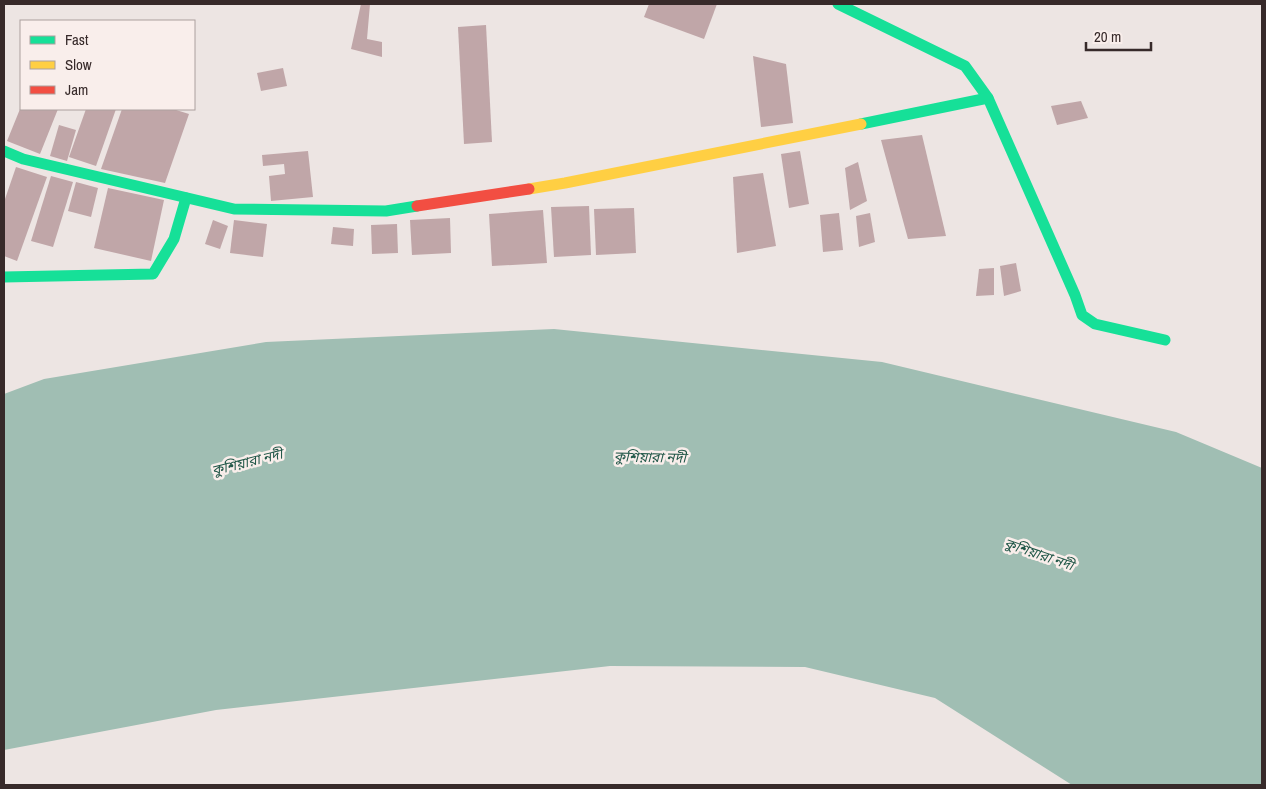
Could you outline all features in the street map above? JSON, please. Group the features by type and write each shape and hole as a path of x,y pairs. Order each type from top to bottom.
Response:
{"street":[{"path":"838,4 965,66 988,98 1075,295 1082,315 1095,324 1165,340"},
{"path":"4,151 23,159 234,209 386,210 565,183 988,98"},
{"path":"4,277 152,274 174,239 186,198"}],"water":[{"name":"কুশিয়ারা নদী","path":"554,329 882,362 1176,432 1262,468 1262,785 1072,785 935,698 805,667 610,666 216,710 4,750 4,394 44,379 266,342"}],"building":[{"path":"361,4 370,4 367,39 382,42 382,57 351,49"},
{"path":"649,4 717,4 704,39 644,17"},
{"path":"486,25 492,142 464,144 458,27"},
{"path":"753,56 786,64 793,123 761,127"},
{"path":"283,68 287,86 261,91 257,73"},
{"path":"1081,101 1088,118 1057,125 1051,106"},
{"path":"20,109 58,110 40,154 7,141"},
{"path":"86,110 116,110 96,166 69,157"},
{"path":"122,110 176,110 189,114 165,183 101,169"},
{"path":"59,125 76,130 67,161 50,156"},
{"path":"922,135 946,236 908,239 881,140"},
{"path":"308,151 313,197 271,201 269,176 285,174 284,164 263,166 262,155"},
{"path":"800,151 809,204 789,208 781,154"},
{"path":"858,162 867,201 850,210 845,168"},
{"path":"16,167 47,177 17,261 4,256 4,202"},
{"path":"763,173 776,246 737,253 733,177"},
{"path":"51,176 73,182 53,247 31,241"},
{"path":"76,182 98,188 91,217 68,211"},
{"path":"108,188 164,200 151,261 94,248"},
{"path":"589,206 591,255 554,257 551,207"},
{"path":"634,208 636,253 596,255 594,209"},
{"path":"543,210 547,263 492,266 489,214"},
{"path":"839,213 843,250 823,252 820,215"},
{"path":"870,213 875,242 859,247 856,216"},
{"path":"450,218 451,253 412,255 410,220"},
{"path":"213,220 228,226 220,249 205,244"},
{"path":"234,220 267,224 263,257 230,253"},
{"path":"397,224 398,253 372,254 371,225"},
{"path":"333,227 354,229 353,246 331,244"},
{"path":"1016,263 1021,291 1004,296 1000,266"},
{"path":"994,268 994,295 976,296 979,269"}],"traffic: fast":[{"path":"838,4 965,66 988,98 1075,295 1082,315 1095,324 1165,340"},
{"path":"861,124 988,98"},
{"path":"4,151 23,159 234,209 386,211 417,206"},
{"path":"4,277 153,274 174,239 186,198"}],"traffic: slow":[{"path":"529,189 861,124"}],"traffic: jam":[{"path":"417,206 529,189"}]}
